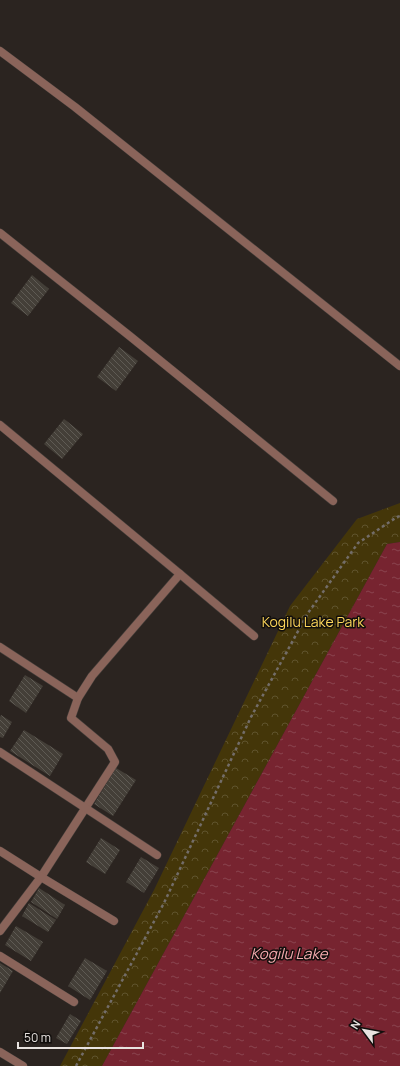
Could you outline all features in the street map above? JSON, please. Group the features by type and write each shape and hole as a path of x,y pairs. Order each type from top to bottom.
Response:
{"street":[{"path":"0,51 75,107 400,366"},
{"path":"0,233 333,501"},
{"path":"0,425 254,636"},
{"path":"0,931 41,877 115,762 108,749 71,718 78,698 92,676 180,574"},
{"path":"0,647 78,698"},
{"path":"0,752 157,855"},
{"path":"0,851 114,920"},
{"path":"0,956 74,1002"},
{"path":"0,1052 23,1066"}],"path":[{"path":"76,1066 164,903 251,717 308,612 358,543 400,516"}],"green space":[{"name":"Kogilu Lake Park","path":"400,503 400,542 387,544 102,1066 60,1066 154,890 290,606 357,519"}],"water":[{"name":"Kogilu Lake","path":"400,542 400,1066 102,1066 387,544"}],"building":[{"path":"32,275 49,289 28,316 11,303"},
{"path":"119,347 138,361 116,391 97,377"},
{"path":"64,419 83,434 62,459 44,444"},
{"path":"25,675 43,686 26,713 9,701"},
{"path":"1,715 12,722 3,738 0,737"},
{"path":"24,730 63,754 50,776 10,751"},
{"path":"116,768 136,780 113,816 94,804"},
{"path":"101,838 120,850 105,874 86,862"},
{"path":"141,857 159,868 144,893 126,882"},
{"path":"39,888 65,905 57,919 31,902"},
{"path":"29,903 56,920 48,932 22,916"},
{"path":"16,926 43,942 31,961 5,945"},
{"path":"85,958 107,971 90,1000 68,986"},
{"path":"0,963 13,971 0,993"},
{"path":"70,1014 81,1021 67,1044 56,1038"}]}
